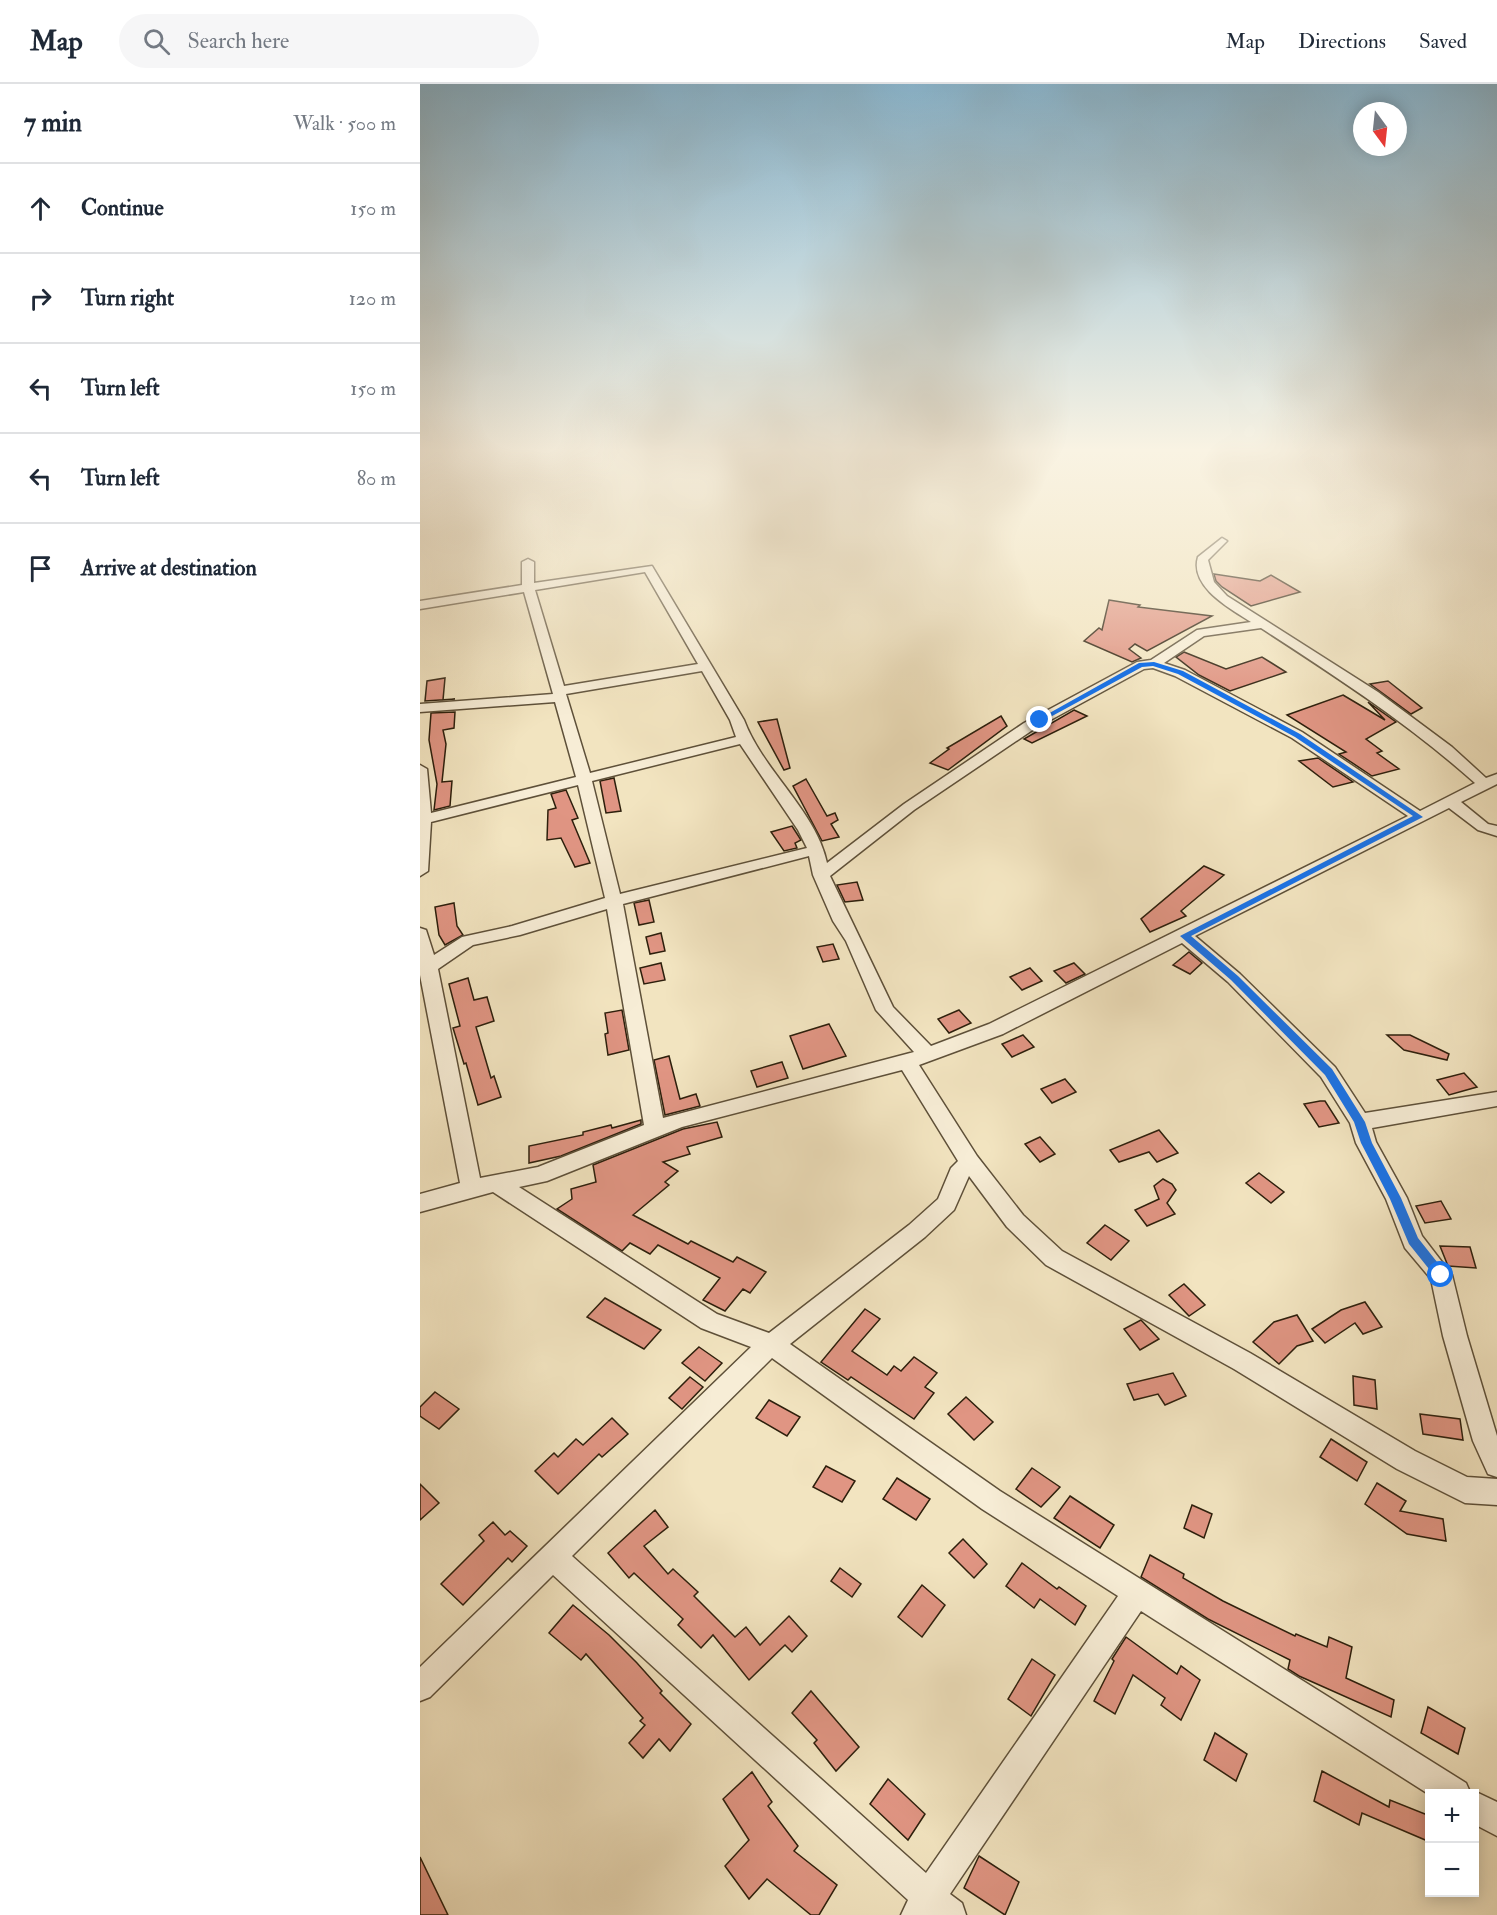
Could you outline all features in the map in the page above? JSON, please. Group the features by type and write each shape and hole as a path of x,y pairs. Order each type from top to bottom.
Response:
{"street":[{"path":"420,1203 471,1188 540,1175 678,1120 917,1057 996,1029 1491,781 1373,695 1211,589 1203,573 1202,559 1222,541"},
{"path":"528,562 528,587 584,778 614,901 655,1129"},
{"path":"420,605 648,568 737,720 744,739 806,830 816,850 821,875 840,921 854,941 885,1010 917,1057 970,1162 1015,1221 1054,1258 1242,1361 1406,1460 1465,1490 1497,1492"},
{"path":"1154,664 1201,633 1263,624"},
{"path":"821,875 909,807 1029,726 1141,664 1154,664 1180,673 1297,735 1419,817"},
{"path":"420,708 558,695 706,667"},
{"path":"422,819 744,739"},
{"path":"420,769 422,819 420,871"},
{"path":"1450,801 1483,827 1497,831"},
{"path":"424,968 468,941 514,931 614,901 816,850"},
{"path":"420,934 424,968 471,1188"},
{"path":"1184,936 1234,978 1328,1072 1360,1122 1366,1143 1396,1198 1413,1241 1441,1275 1455,1336 1486,1441 1497,1465"},
{"path":"1360,1122 1497,1099"},
{"path":"420,1687 771,1344 791,1331 917,1231 946,1204 958,1174 970,1162"},
{"path":"497,1184 709,1321 771,1344 991,1500 1447,1789"},
{"path":"553,1557 932,1909 1137,1592"},
{"path":"1479,1809 1497,1820"}],"building":[{"path":"1214,574 1260,581 1271,575 1300,592 1251,606 1222,587 1216,581"},
{"path":"1109,600 1140,605 1138,607 1212,616 1147,651 1135,644 1129,649 1141,658 1132,662 1084,641 1099,628 1102,630"},
{"path":"1184,652 1226,669 1262,657 1286,672 1230,691 1199,675 1176,657"},
{"path":"445,678 443,700 425,701 427,681"},
{"path":"1388,681 1422,708 1411,714 1370,684"},
{"path":"1343,695 1385,720 1368,702 1396,722 1366,739 1382,751 1377,753 1399,769 1372,776 1339,754 1346,752 1287,715"},
{"path":"1074,710 1087,716 1032,743 1024,739"},
{"path":"455,712 454,728 443,730 446,744 442,782 452,781 450,806 434,810 437,784 429,740 431,713"},
{"path":"1001,716 1007,726 948,770 930,763 949,749 947,748"},
{"path":"777,719 790,768 784,770 758,722"},
{"path":"1318,758 1353,782 1333,787 1299,761"},
{"path":"614,778 621,811 606,813 600,781"},
{"path":"806,779 827,816 835,813 838,820 831,824 839,837 822,841 793,786"},
{"path":"566,790 578,818 572,820 590,863 575,867 561,838 547,840 548,810 556,808 551,794"},
{"path":"792,826 801,840 795,843 797,848 784,851 771,832"},
{"path":"1204,866 1224,875 1181,911 1186,916 1150,932 1141,919"},
{"path":"857,882 863,900 845,902 837,885"},
{"path":"649,900 654,922 639,925 634,903"},
{"path":"454,903 457,926 463,935 445,945 439,935 435,907"},
{"path":"661,933 665,951 650,954 646,937"},
{"path":"833,944 839,959 823,962 817,947"},
{"path":"1189,952 1202,963 1190,974 1173,965"},
{"path":"661,963 665,980 644,984 640,968"},
{"path":"1074,963 1085,974 1066,983 1054,971"},
{"path":"1030,968 1042,981 1022,990 1010,977"},
{"path":"468,978 474,1000 487,997 494,1021 476,1027 491,1078 494,1076 501,1097 478,1105 453,1028 460,1026 449,984"},
{"path":"622,1010 629,1050 608,1055 605,1013"},
{"path":"959,1010 971,1023 949,1033 938,1019"},
{"path":"829,1024 846,1056 803,1069 790,1036"},
{"path":"1023,1035 1034,1047 1012,1057 1002,1044"},
{"path":"1387,1035 1410,1035 1449,1054 1447,1060 1404,1050"},
{"path":"669,1056 680,1099 696,1094 700,1106 665,1115 654,1060"},
{"path":"782,1062 788,1078 757,1087 751,1071"},
{"path":"1464,1073 1477,1087 1449,1095 1437,1080"},
{"path":"1065,1079 1076,1092 1052,1103 1041,1089"},
{"path":"1325,1101 1339,1123 1319,1127 1304,1104"},
{"path":"641,1120 641,1124 561,1156 529,1163 529,1146 583,1135 583,1132 611,1125 612,1128"},
{"path":"717,1122 722,1137 687,1147 690,1154 663,1162 678,1171 665,1182 669,1185 633,1215 688,1244 691,1241 733,1262 737,1257 766,1272 750,1293 743,1289 725,1311 703,1300 720,1278 658,1245 650,1254 630,1243 622,1251 557,1209 572,1199 571,1189 596,1182 593,1165 683,1129"},
{"path":"1159,1130 1178,1153 1157,1162 1149,1152 1119,1162 1110,1150"},
{"path":"1040,1137 1055,1154 1040,1162 1025,1144"},
{"path":"1259,1173 1284,1192 1271,1203 1246,1183"},
{"path":"1163,1179 1172,1184 1176,1190 1167,1203 1175,1214 1147,1226 1135,1210 1159,1199 1154,1186"},
{"path":"1441,1201 1451,1219 1425,1223 1416,1206"},
{"path":"1105,1225 1129,1241 1111,1260 1087,1243"},
{"path":"1440,1246 1470,1247 1476,1268 1448,1266"},
{"path":"1184,1284 1205,1305 1189,1316 1169,1295"},
{"path":"605,1298 661,1330 644,1349 587,1317"},
{"path":"1365,1302 1382,1327 1363,1334 1355,1323 1325,1343 1312,1329 1341,1310"},
{"path":"865,1309 880,1319 852,1351 887,1375 894,1366 901,1371 914,1357 937,1373 925,1387 934,1393 914,1419 851,1377 848,1380 821,1362"},
{"path":"1297,1315 1313,1341 1297,1346 1279,1364 1253,1342 1274,1322"},
{"path":"1141,1320 1159,1339 1140,1350 1124,1329"},
{"path":"699,1347 722,1363 705,1381 682,1363"},
{"path":"1173,1373 1186,1396 1165,1405 1158,1394 1134,1400 1127,1384"},
{"path":"1353,1376 1375,1380 1377,1409 1354,1405"},
{"path":"690,1377 703,1387 682,1409 669,1398"},
{"path":"435,1392 459,1409 439,1429 420,1416 420,1407"},
{"path":"966,1397 993,1422 974,1440 948,1414"},
{"path":"769,1400 800,1417 787,1436 756,1418"},
{"path":"1420,1414 1460,1419 1463,1440 1423,1434"},
{"path":"612,1418 628,1434 602,1457 599,1454 558,1494 535,1471 554,1453 558,1457 576,1439 583,1445"},
{"path":"1331,1439 1367,1462 1357,1481 1320,1457"},
{"path":"826,1466 855,1481 842,1502 813,1487"},
{"path":"1032,1468 1060,1487 1041,1507 1016,1489"},
{"path":"897,1478 930,1499 916,1520 883,1499"},
{"path":"1377,1483 1406,1501 1400,1511 1443,1519 1446,1541 1407,1534 1365,1504"},
{"path":"420,1484 439,1503 420,1520"},
{"path":"1070,1496 1114,1525 1100,1548 1054,1518"},
{"path":"1192,1505 1212,1514 1204,1538 1184,1528"},
{"path":"655,1510 668,1527 644,1546 668,1574 673,1569 698,1592 694,1596 735,1637 746,1627 760,1645 789,1616 807,1636 792,1652 785,1645 749,1680 713,1635 701,1648 678,1625 683,1619 634,1573 629,1578 608,1553"},
{"path":"493,1522 505,1535 510,1531 527,1546 512,1562 508,1558 463,1605 441,1584 484,1541 479,1535"},
{"path":"963,1539 987,1564 974,1578 949,1553"},
{"path":"1150,1555 1184,1574 1183,1578 1223,1601 1295,1636 1296,1634 1327,1647 1329,1637 1352,1647 1346,1678 1394,1700 1391,1717 1299,1676 1288,1669 1290,1660 1208,1619 1141,1577"},
{"path":"1022,1563 1057,1589 1059,1587 1086,1606 1075,1625 1040,1599 1034,1608 1006,1586"},
{"path":"840,1568 861,1584 852,1597 831,1581"},
{"path":"922,1585 945,1605 922,1637 898,1617"},
{"path":"573,1605 609,1635 637,1663 662,1691 660,1693 691,1724 670,1751 659,1739 643,1758 629,1743 645,1725 640,1721 643,1718 586,1654 581,1660 549,1633"},
{"path":"1126,1637 1177,1674 1181,1666 1200,1680 1181,1720 1161,1705 1165,1698 1133,1675 1115,1714 1094,1701 1114,1661 1112,1659"},
{"path":"1032,1659 1055,1675 1031,1716 1008,1699"},
{"path":"811,1691 859,1747 836,1771 814,1743 817,1740 792,1713"},
{"path":"1428,1707 1465,1728 1458,1754 1421,1733"},
{"path":"1215,1733 1247,1754 1236,1781 1204,1760"},
{"path":"1322,1771 1389,1807 1390,1800 1425,1814 1425,1840 1362,1813 1359,1825 1314,1801"},
{"path":"752,1772 772,1802 768,1806 798,1846 794,1851 837,1885 819,1915 811,1915 767,1879 749,1899 725,1866 749,1840 723,1799"},
{"path":"888,1779 925,1814 908,1840 870,1804"},
{"path":"979,1856 1019,1882 1005,1915 964,1888"},
{"path":"420,1857 448,1915 420,1915"}],"route":[{"path":"1040,720 1141,664 1154,664 1180,673 1297,735 1419,817 1184,936 1234,978 1328,1072 1360,1122 1366,1143 1396,1198 1413,1241 1441,1275"}]}
